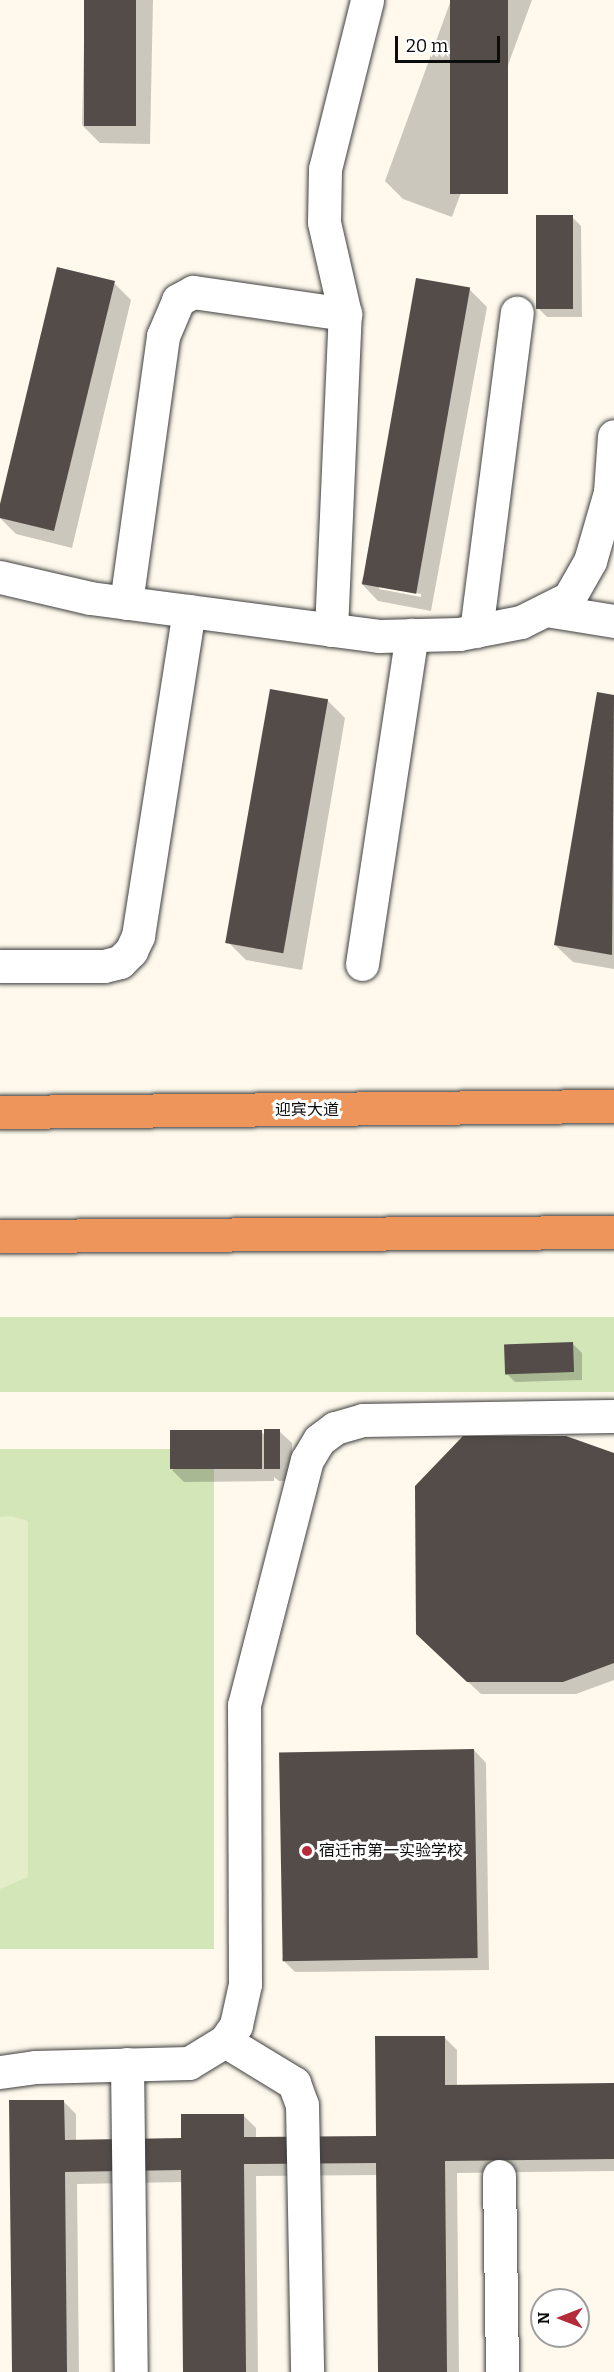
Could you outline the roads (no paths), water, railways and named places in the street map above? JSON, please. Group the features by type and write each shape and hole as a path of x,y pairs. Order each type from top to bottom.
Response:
{"highway":[{"name":"迎宾大道","path":"0,1112 614,1106"},
{"path":"0,1236 614,1232"}],"lane":[{"path":"331,630 345,314 324,222 326,169 367,0"},
{"path":"126,603 163,336 178,300 193,292 345,314"},
{"path":"476,631 517,313"},
{"path":"0,577 126,603 379,636 476,631 521,622 569,598 590,561 610,492 614,436"},
{"path":"546,610 614,621"},
{"path":"0,966 104,966 120,962 131,951 138,936 189,611"},
{"path":"362,964 412,635"},
{"path":"0,2072 35,2067 189,2063 225,2042 243,2007 246,1984 244,1705 308,1460 319,1440 335,1428 363,1420 614,1416"},
{"path":"225,2042 294,2083 302,2105 307,2372"},
{"path":"127,2064 130,2372"},
{"path":"499,2176 502,2372"}],"place":[{"name":"宿迁市第一实验学校","path":"307,1851"}]}
